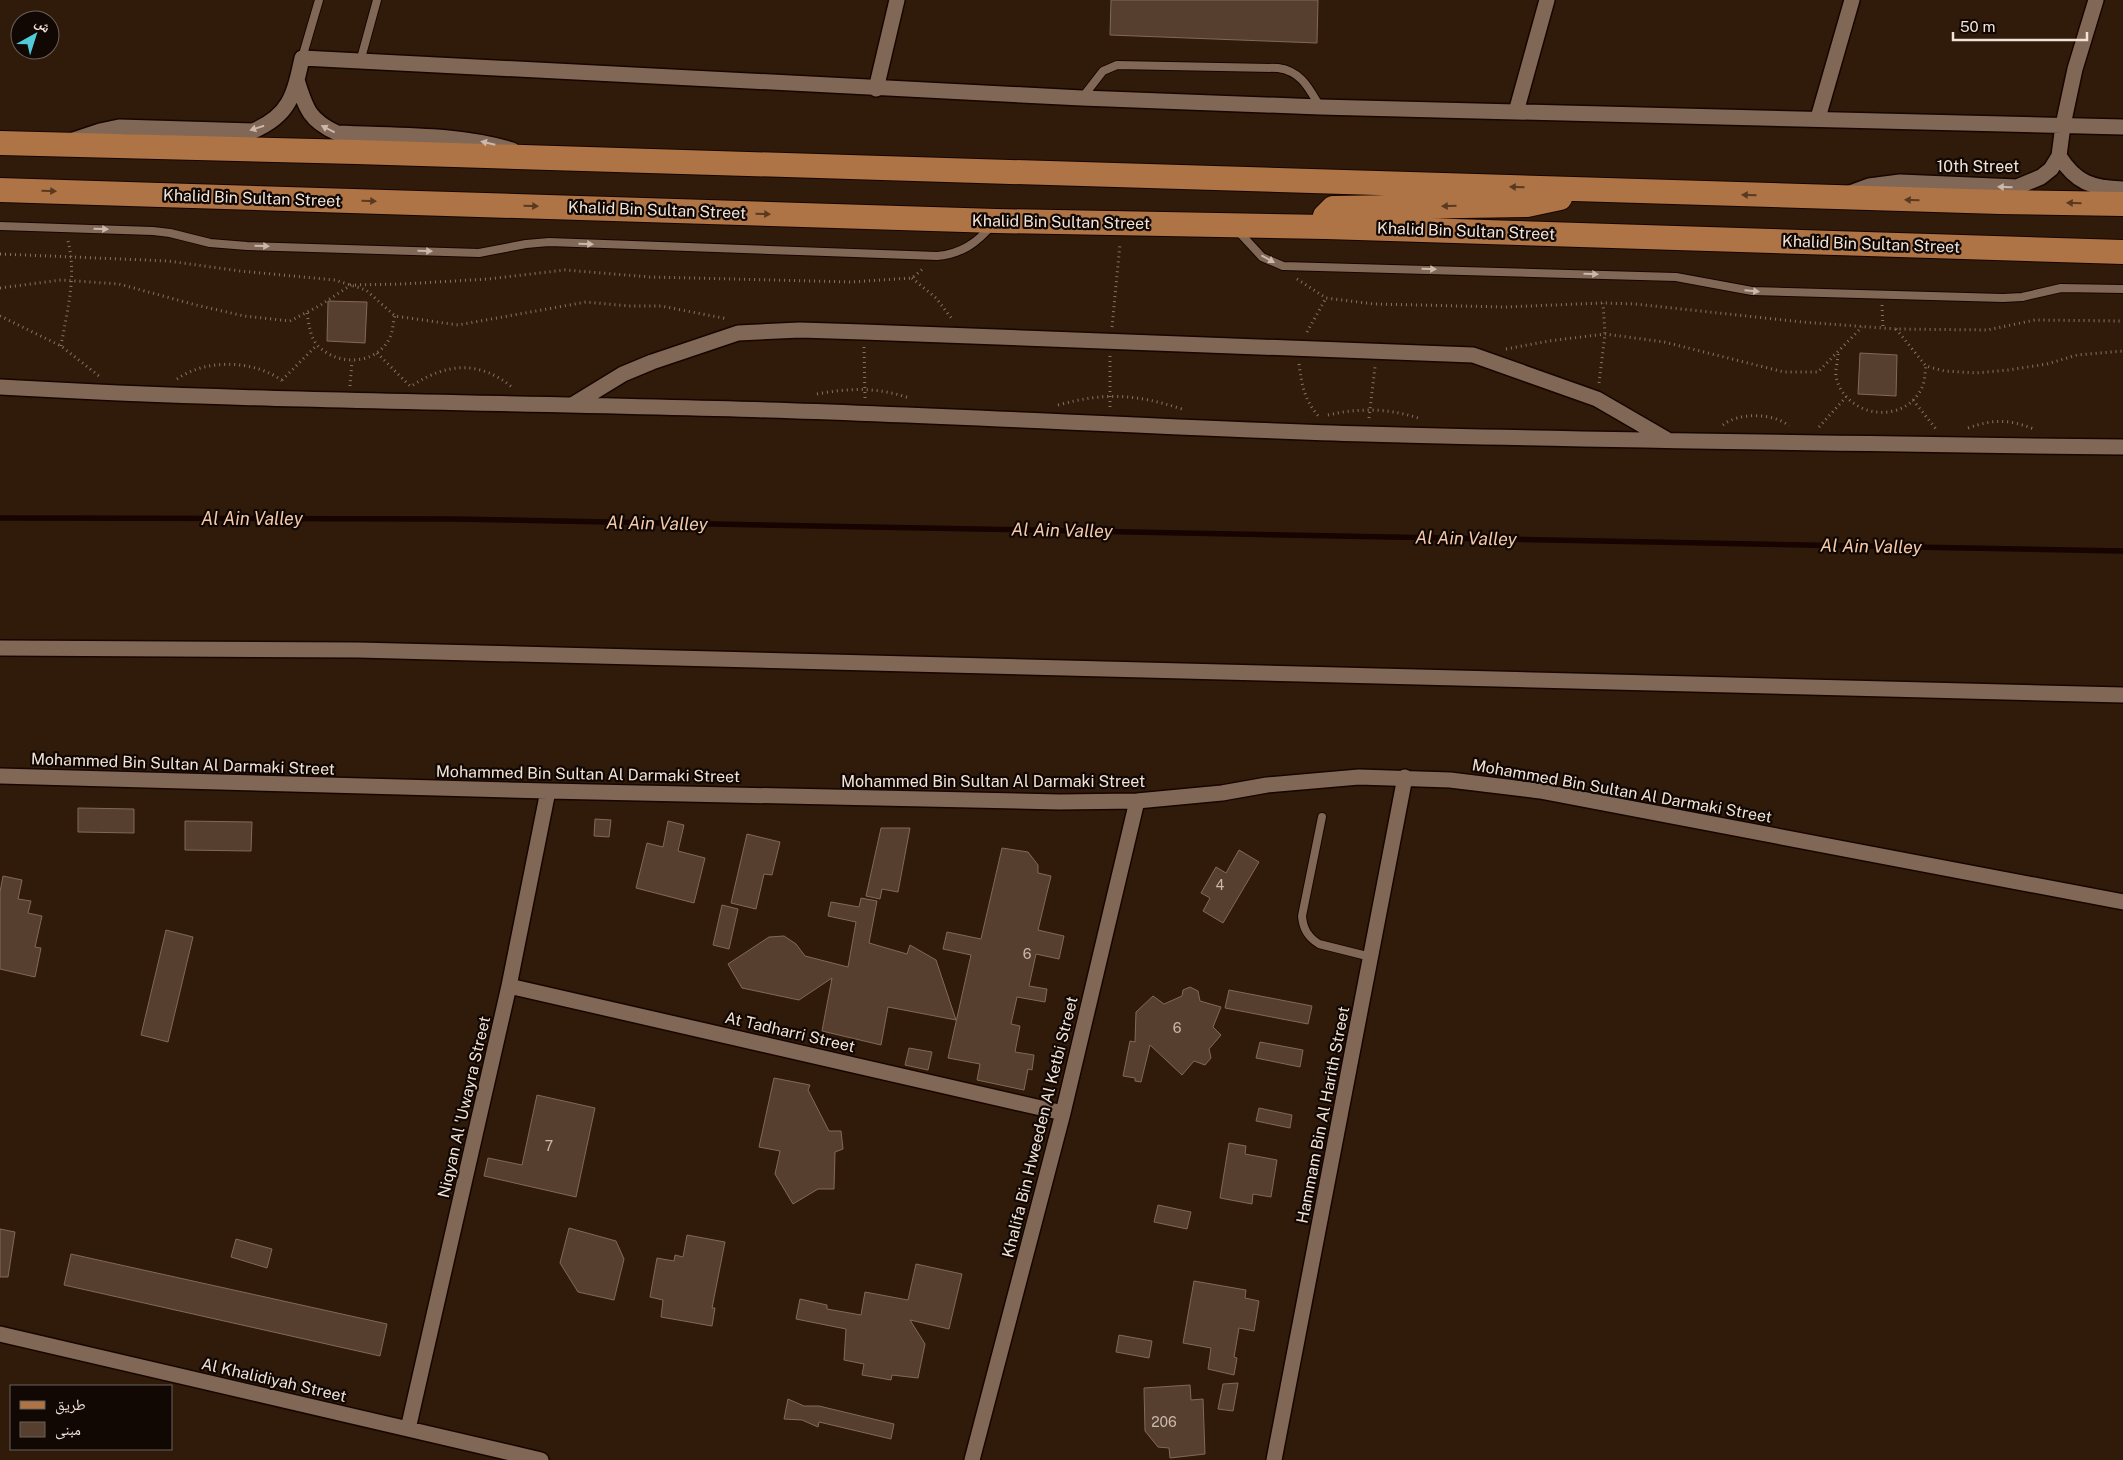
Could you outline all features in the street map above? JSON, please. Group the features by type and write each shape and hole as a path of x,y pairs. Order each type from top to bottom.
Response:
{"main road":[{"path":"0,143 1840,198 2123,204"},
{"path":"1326,227 1325,216 1333,208 1527,205 1556,200 1583,189"},
{"name":"Khalid Bin Sultan Street","path":"0,190 996,221 1326,227 2123,252"}],"street":[{"path":"876,88 897,0"},
{"path":"1516,112 1547,0"},
{"path":"1818,118 1852,0"},
{"path":"2096,0 2075,69 2063,125 2059,156 2067,169 2088,185 2101,189 2123,189"},
{"path":"64,145 81,136 119,127 254,131 270,124 283,112 297,80 302,58 1082,98 1320,107 2123,127"},
{"path":"297,80 308,113 321,126 337,133 475,140 535,158"},
{"name":"10th Street","path":"1840,198 1854,191 1884,183 2017,188 2041,177 2051,169 2059,156"},
{"path":"573,404 630,371 738,333 800,330 962,335 1473,355 1597,399 1667,440"},
{"path":"0,387 121,394 159,393 304,399 573,404 863,413 1367,434 2123,447"},
{"path":"0,648 377,651 2123,695"},
{"name":"Mohammed Bin Sultan Al Darmaki Street","path":"0,776 1050,802 1137,801 1222,793 1313,780 1405,777 1459,780 1540,791 2123,902"},
{"name":"Hammam Bin Al Harith Street","path":"1274,1460 1405,777"},
{"name":"Niqyan Al 'Uwayra Street","path":"408,1429 509,986 548,791"},
{"name":"Khalifa Bin Hweeden Al Ketbi Street","path":"972,1460 1063,1113 1137,801"},
{"name":"At Tadharri Street","path":"509,986 1063,1113"},
{"name":"Al Khalidiyah Street","path":"0,1334 541,1460"}],"lane":[{"path":"302,58 319,0"},
{"path":"360,62 377,0"},
{"path":"1082,98 1104,71 1117,65 1278,68 1286,69 1302,78 1320,107"},
{"path":"0,226 154,231 210,243 256,246 479,253 526,244 549,242 937,256 967,248 983,236 996,221"},
{"path":"1234,225 1262,257 1283,266 1676,277 1752,291 2003,298 2022,297 2061,288 2123,289"},
{"path":"1322,817 1302,916 1304,928 1312,940 1319,944 1371,957"}],"path":[{"path":"1111,423 1109,395 1110,340 1122,223"},
{"path":"61,346 72,280 72,256 65,228"},
{"path":"0,254 168,260 230,270 335,280 366,290 395,316 458,325 586,302 629,306 661,306 737,320"},
{"path":"0,288 61,280 119,284 244,316 290,322 350,285 488,279 565,270 669,278 852,282 912,278 937,256"},
{"path":"1283,266 1292,276 1326,298 1374,304 1505,307 1603,303 1635,304 1896,329 1988,330 2035,320 2123,321"},
{"path":"912,278 936,298 962,335"},
{"path":"1882,294 1883,328"},
{"path":"1597,399 1605,334 1603,303"},
{"path":"307,313 309,330 317,345 332,357 352,361 365,359 377,353 390,336 395,316"},
{"path":"0,316 61,346 121,394"},
{"path":"1473,355 1549,341 1605,334 1664,342 1784,372 1818,372 1862,327"},
{"path":"1896,329 1926,366 1944,371 2008,370 2047,364 2077,355 2123,351"},
{"path":"863,332 866,389 863,413"},
{"path":"282,380 317,345"},
{"path":"1367,434 1377,352"},
{"path":"377,353 411,387"},
{"path":"1838,353 1836,376 1846,397 1866,412 1891,413 1913,400 1923,384 1926,366"},
{"path":"350,399 352,361"},
{"path":"159,393 180,377 205,367 231,364 258,369 282,380 304,399"},
{"path":"400,401 411,387 430,374 450,368 472,368 500,378 512,386 526,404"},
{"path":"1050,407 1083,398 1109,395 1155,400 1191,412"},
{"path":"1806,443 1846,397"},
{"path":"1913,400 1948,444"}],"building":[{"path":"1111,0 1318,0 1317,43 1110,35"},
{"path":"328,301 367,302 365,343 327,341"},
{"path":"1860,353 1897,355 1896,396 1858,394"},
{"path":"78,808 134,809 134,833 78,832"},
{"path":"595,819 611,820 609,837 594,836"},
{"path":"185,821 252,822 251,851 185,850"},
{"path":"668,821 684,825 678,851 705,858 694,903 636,888 647,843 663,847"},
{"path":"881,828 910,828 898,892 882,889 880,899 866,896"},
{"path":"747,834 780,842 772,875 764,874 756,909 731,903"},
{"path":"1002,848 1028,852 1038,865 1038,873 1051,876 1038,930 1064,936 1059,959 1036,954 1029,986 1047,989 1045,1002 1017,997 1011,1024 1020,1026 1015,1052 1034,1055 1032,1070 1028,1069 1024,1090 977,1080 980,1064 948,1058 971,955 943,949 947,932 981,939"},
{"path":"1239,850 1259,862 1223,923 1203,911 1210,898 1201,893 1216,867 1226,873"},
{"path":"3,876 22,880 18,899 31,901 28,913 42,916 35,947 41,948 35,977 0,969 0,892"},
{"path":"861,898 877,901 869,943 907,954 910,945 936,960 956,1020 888,1007 881,1045 822,1031 832,978 799,1000 742,988 728,964 769,937 784,936 796,944 805,956 848,967 856,922 828,916 831,902 859,907"},
{"path":"722,905 738,909 729,949 713,945"},
{"path":"166,930 193,937 168,1042 141,1035"},
{"path":"1190,987 1198,991 1200,1001 1221,1007 1213,1027 1221,1035 1209,1049 1211,1058 1205,1065 1194,1061 1182,1075 1150,1045 1141,1082 1135,1081 1135,1078 1123,1076 1130,1041 1135,1042 1136,1012 1153,996 1164,1004 1182,996 1183,990"},
{"path":"1229,990 1312,1006 1308,1024 1225,1008"},
{"path":"1260,1042 1303,1050 1300,1067 1256,1058"},
{"path":"909,1048 932,1052 928,1070 905,1065"},
{"path":"774,1078 810,1085 808,1090 829,1131 841,1131 843,1149 835,1152 834,1189 818,1189 793,1204 775,1174 780,1151 759,1147"},
{"path":"537,1095 595,1108 576,1197 484,1176 488,1158 522,1165"},
{"path":"1259,1108 1292,1115 1290,1128 1256,1121"},
{"path":"1229,1143 1246,1146 1245,1154 1277,1160 1271,1197 1253,1194 1252,1204 1220,1198"},
{"path":"1158,1205 1191,1212 1187,1229 1154,1222"},
{"path":"569,1228 616,1241 624,1259 614,1300 578,1292 560,1263"},
{"path":"0,1229 15,1232 8,1277 0,1277"},
{"path":"687,1235 725,1242 712,1308 715,1308 712,1326 661,1317 663,1300 650,1297 657,1258 674,1261 675,1255 683,1257"},
{"path":"236,1239 272,1249 267,1268 231,1257"},
{"path":"71,1254 387,1324 380,1356 64,1285"},
{"path":"916,1264 962,1274 949,1329 910,1320 925,1344 918,1378 892,1375 891,1380 862,1375 864,1364 844,1360 846,1329 796,1319 800,1299 827,1305 827,1309 861,1315 865,1292 908,1300"},
{"path":"1194,1281 1246,1290 1245,1298 1259,1301 1254,1331 1239,1328 1234,1357 1237,1358 1234,1375 1208,1369 1211,1348 1183,1343"},
{"path":"1119,1335 1152,1341 1149,1358 1116,1352"},
{"path":"1238,1383 1233,1411 1218,1409 1223,1384"},
{"path":"1190,1385 1191,1400 1203,1399 1205,1454 1170,1458 1169,1448 1158,1447 1145,1431 1144,1388"},
{"path":"788,1399 804,1406 819,1406 894,1424 891,1439 819,1422 818,1427 802,1420 784,1419"}],"waterway":[{"name":"Al Ain Valley","path":"0,518 453,519 2123,551"}]}
